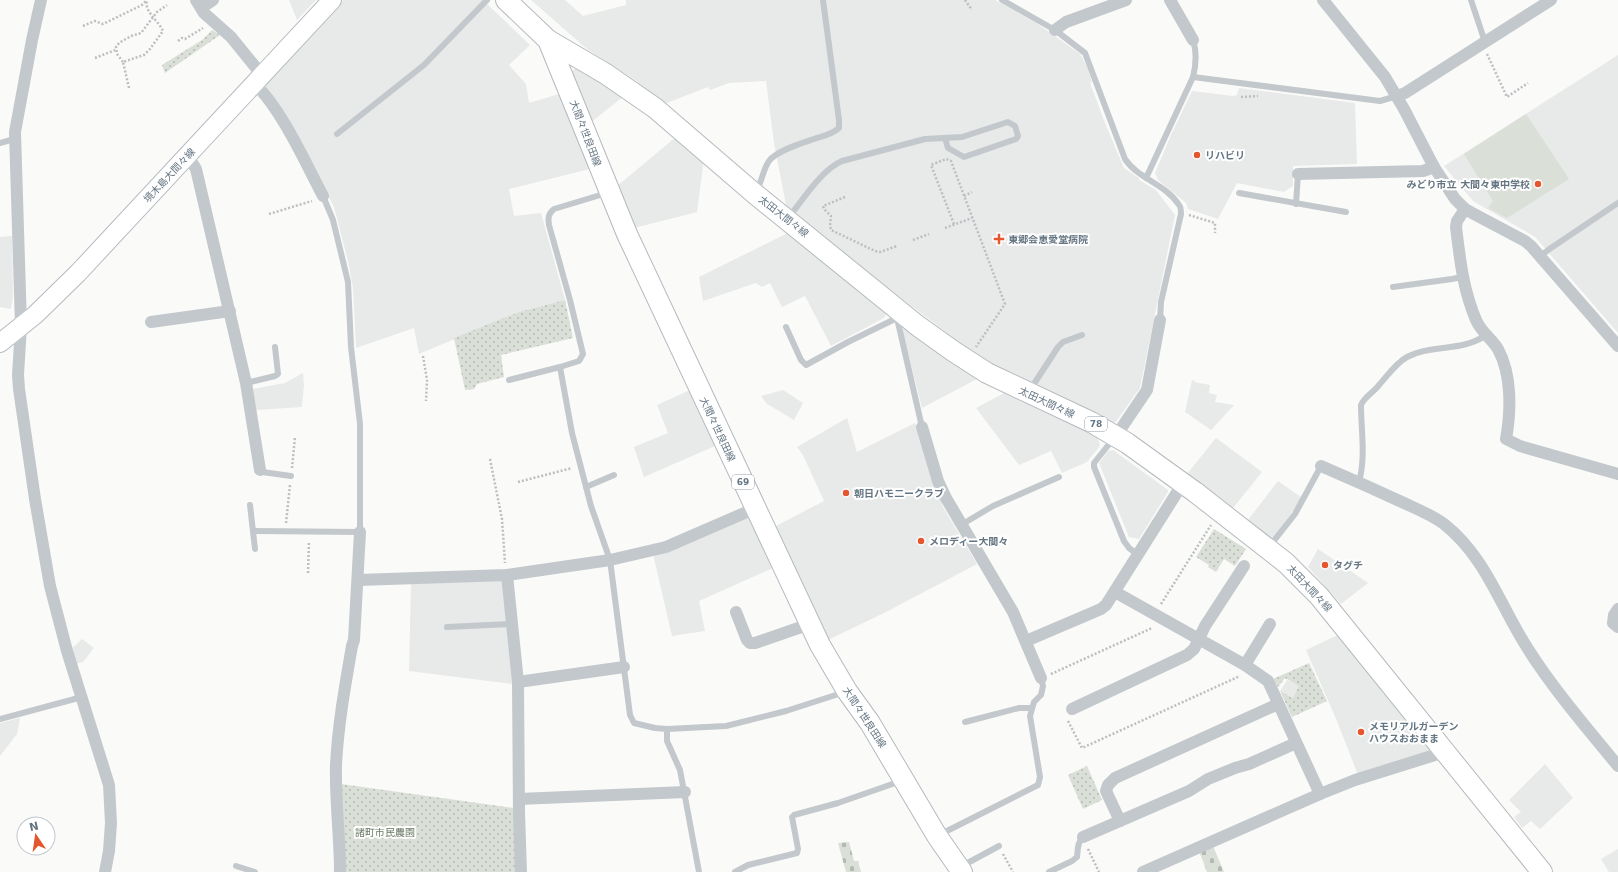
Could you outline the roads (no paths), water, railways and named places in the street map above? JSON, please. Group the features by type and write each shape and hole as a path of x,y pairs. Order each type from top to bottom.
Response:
{"main road":[{"name":"境木島大間々線","path":"0,342 21,326 78,273 332,0"},
{"name":"大間々世良田線","path":"506,0 548,40 579,114 609,192 670,329 820,645 847,691 870,724 905,781 958,870"},
{"name":"太田大間々線","path":"548,40 623,85 655,108 900,315 952,352 987,374 1091,422 1116,436 1183,483 1296,571 1319,596 1445,750 1542,872"}],"street":[{"path":"42,0 32,40 14,139 21,326 18,375 19,389 42,546 55,610 109,784 111,823 106,872"},
{"path":"213,0 198,4 213,21 231,37 258,80 323,196"},
{"path":"1055,30 1066,22 1126,0"},
{"path":"1170,0 1193,40"},
{"path":"1323,0 1385,77 1397,96 1434,167 1455,199 1465,209 1524,241 1540,257 1618,346"},
{"path":"1397,96 1552,0"},
{"path":"187,155 196,169 230,311 246,383 260,470"},
{"path":"1298,174 1423,171 1434,167"},
{"path":"1465,209 1457,221 1456,227 1462,277 1475,319 1498,351 1510,389 1506,440 1520,446 1618,474"},
{"path":"151,322 230,311"},
{"path":"1116,436 1147,390 1160,320"},
{"path":"922,427 938,481 946,498 981,560 1003,593 1044,677"},
{"path":"1321,466 1359,482 1437,519 1464,543 1501,599 1519,635 1534,658 1616,760"},
{"path":"1026,641 1101,609 1106,605 1136,554 1183,483"},
{"path":"358,580 508,575 610,560 666,547 756,508"},
{"path":"340,872 336,764 341,714 354,640 360,532"},
{"path":"1072,709 1187,655 1194,649 1205,626 1244,566"},
{"path":"508,575 511,624 518,682 518,799 521,872"},
{"path":"1115,592 1199,639 1244,669 1268,681 1320,794"},
{"path":"1618,609 1613,619 1613,623 1618,627"},
{"path":"736,612 747,640 750,643 755,643 810,624"},
{"path":"1244,669 1270,624"},
{"path":"518,682 624,668"},
{"path":"1120,821 1106,791 1108,785 1116,778 1278,704"},
{"path":"1085,841 1120,821 1189,791 1208,779 1234,768 1249,764 1296,743"},
{"path":"1143,872 1320,794 1355,780 1435,755 1445,750"},
{"path":"518,799 685,792"}],"lane":[{"path":"337,134 424,65 487,0"},
{"path":"755,194 762,182 766,166 773,157 814,139 833,134 839,128 840,120 823,0"},
{"path":"1002,0 1055,30 1085,53 1125,159 1130,168 1167,193 1180,206 1181,213 1161,302 1160,320"},
{"path":"1471,0 1483,43"},
{"path":"1146,178 1194,77 1196,53 1193,40"},
{"path":"1194,77 1380,101 1397,96"},
{"path":"788,219 821,178 836,164 902,144 925,139 962,137 1008,122 1015,126 1018,136 1016,139 964,157 948,148 945,138"},
{"path":"0,143 14,139"},
{"path":"1296,204 1298,174"},
{"path":"509,380 579,362 583,354 549,225 548,216 550,212 554,210 609,192"},
{"path":"1239,193 1346,212"},
{"path":"253,532 360,532 360,424 351,346 348,282 337,235 323,196"},
{"path":"1540,257 1548,250 1618,203"},
{"path":"1393,287 1452,280 1462,277"},
{"path":"786,327 801,360 806,365 900,315 922,427"},
{"path":"1028,394 1058,347 1063,342 1082,335"},
{"path":"1359,482 1362,472 1364,452 1361,405 1364,400 1406,357 1423,351 1474,342 1486,335"},
{"path":"246,383 278,374 275,347"},
{"path":"560,367 567,410 580,466 595,521 610,560 624,668 632,720 634,723 666,729 726,726 786,710 847,691"},
{"path":"1116,436 1094,463 1094,467 1124,541 1136,554"},
{"path":"1268,549 1294,514 1321,466"},
{"path":"260,470 262,472 291,476"},
{"path":"586,487 614,475"},
{"path":"962,524 993,506 1059,477"},
{"path":"250,505 255,549"},
{"path":"447,627 511,624"},
{"path":"938,836 1038,785 1040,777 1030,716 1034,702 1041,695 1044,677"},
{"path":"0,719 82,697"},
{"path":"965,722 1019,708 1032,708"},
{"path":"666,729 667,741 680,770 699,872"},
{"path":"735,872 748,865 797,854 798,849 792,817 794,815 838,803 898,781 905,781"},
{"path":"1049,872 1077,857 1080,839 1085,841"},
{"path":"958,870 966,863 999,846"},
{"path":"236,866 255,872"}],"place":[{"name":"リハビリ","path":"1197,155"},
{"name":"みどり市立 大間々東中学校","path":"1538,184"},
{"name":"東郷会恵愛堂病院","path":"999,239"},
{"name":"朝日ハモ二ークラブ","path":"846,493"},
{"name":"メロディー大間々","path":"921,541"},
{"name":"タグチ","path":"1325,565"},
{"name":"メモリアルガーデン ハウスおおまま","path":"1361,732"}],"park label":[{"name":"諸町市民農園","path":"385,832"}]}
